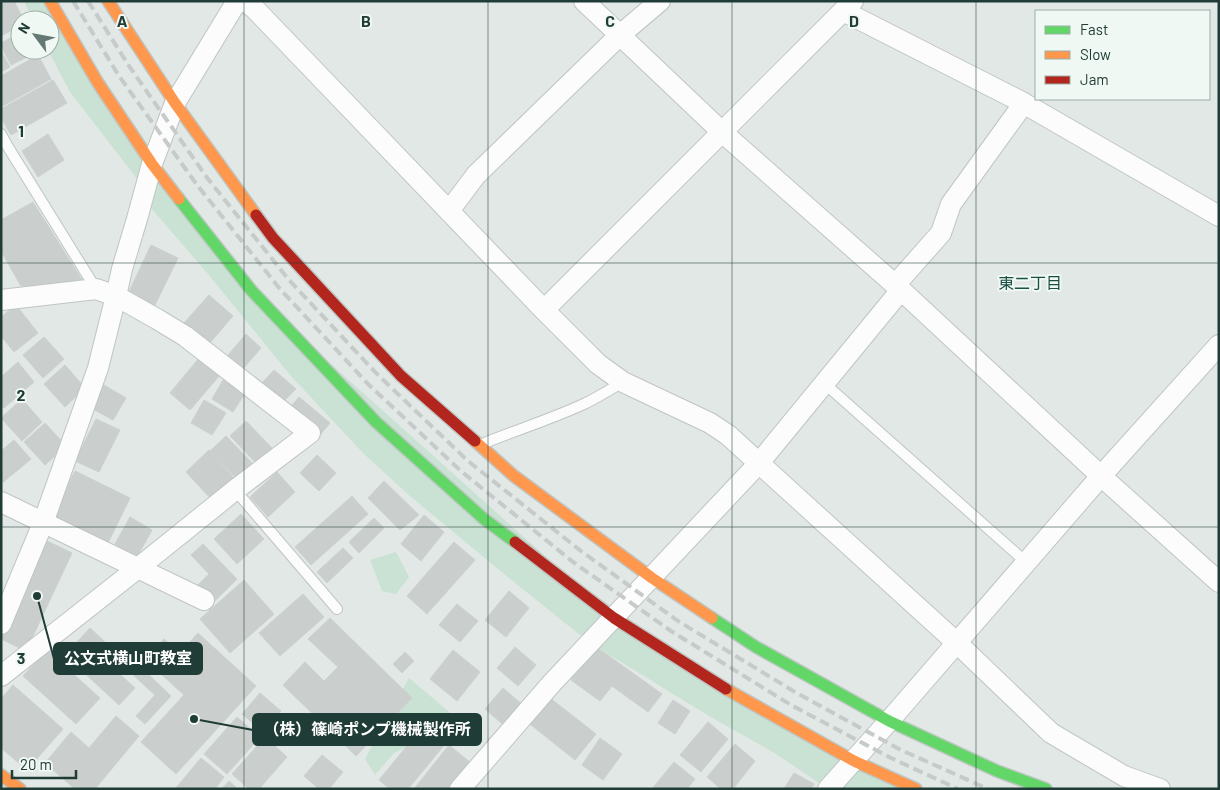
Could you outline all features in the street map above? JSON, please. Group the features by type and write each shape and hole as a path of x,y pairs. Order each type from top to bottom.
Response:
{"street":[{"path":"50,1 98,83 152,164 251,290 376,422 484,520 614,618 727,690 854,761 916,789"},
{"path":"108,1 175,103 273,238 401,376 514,476 652,578 756,647 889,721 997,770 1046,789"},
{"path":"1,624 43,523 98,368 122,269 152,164 175,103 237,1"},
{"path":"245,1 256,9 598,364 623,382 710,423 728,435 957,643 1051,733 1124,776 1160,789"},
{"path":"584,1 722,132 898,288 1101,476 1219,582"},
{"path":"449,211 476,175 620,35 660,1"},
{"path":"544,310 848,6 1024,103 1219,216"},
{"path":"460,789 552,683 759,463 941,233 951,204 1024,103"},
{"path":"1,300 96,289 116,296 185,336 310,433 235,490 1,676"},
{"path":"828,789 1101,476 1219,345"},
{"path":"1,502 204,600"},
{"path":"1,775 20,789"}],"lane":[{"path":"1,134 96,289"},
{"path":"479,445 578,406 623,382"},
{"path":"824,383 1026,563"},
{"path":"235,490 337,609"}],"green space":[{"path":"24,1 50,1 56,10 28,10"},
{"path":"60,17 152,164 145,189 70,92 53,60 60,60"},
{"path":"160,174 263,303 614,618 916,789 828,789 773,752 709,716 590,643 509,578 411,497 364,454 291,376 208,274 151,208"},
{"path":"396,552 409,577 396,594 382,591 370,560"},
{"path":"409,678 454,716 440,730 394,753 375,775 365,759"}],"building":[{"path":"1,1 14,1 19,10 10,10 10,31 1,36"},
{"path":"10,38 10,60 21,60 11,65 1,43"},
{"path":"1,51 10,67 1,72"},
{"path":"29,60 41,60 51,79 1,107 1,76"},
{"path":"53,80 67,103 11,135 1,118 1,109"},
{"path":"48,134 64,160 38,177 22,151"},
{"path":"33,202 84,283 21,286 1,251 1,220"},
{"path":"151,245 178,258 154,307 128,294"},
{"path":"209,295 233,316 209,344 184,323"},
{"path":"16,305 38,333 14,352 1,336 1,317"},
{"path":"246,334 261,348 243,369 228,355"},
{"path":"44,337 64,359 43,378 23,355"},
{"path":"200,357 220,375 190,410 170,393"},
{"path":"18,362 34,382 4,408 1,405 1,377"},
{"path":"65,365 85,388 65,407 44,384"},
{"path":"274,370 296,389 283,402 262,383"},
{"path":"225,377 247,390 233,412 212,399"},
{"path":"104,385 126,398 113,420 91,408"},
{"path":"299,397 330,423 320,435 289,409"},
{"path":"22,399 42,422 22,441 1,418"},
{"path":"204,400 226,413 212,435 191,423"},
{"path":"96,419 120,430 99,472 75,461"},
{"path":"246,421 273,449 257,464 230,436"},
{"path":"45,423 66,446 45,465 24,442"},
{"path":"226,436 253,464 237,479 210,451"},
{"path":"14,440 31,459 1,484 1,451"},
{"path":"209,450 235,479 212,500 186,472"},
{"path":"317,455 336,473 319,491 300,473"},
{"path":"75,471 130,498 107,545 51,517"},
{"path":"277,472 295,492 268,517 250,497"},
{"path":"384,481 419,515 400,530 368,498"},
{"path":"352,496 368,514 311,565 295,547"},
{"path":"241,514 264,539 237,564 214,539"},
{"path":"424,515 444,532 421,561 401,544"},
{"path":"130,517 152,530 137,557 115,544"},
{"path":"374,518 384,528 359,553 349,542"},
{"path":"47,541 72,553 26,651 1,639"},
{"path":"454,542 475,560 427,614 407,596"},
{"path":"203,544 237,579 211,605 195,588 209,574 191,555"},
{"path":"343,548 353,558 327,583 317,572"},
{"path":"244,580 274,614 230,653 200,619"},
{"path":"509,591 529,608 506,637 485,620"},
{"path":"303,594 324,617 280,656 259,633"},
{"path":"457,604 478,621 460,642 439,625"},
{"path":"330,618 412,698 356,756 283,685 305,662 324,681 338,667 308,639"},
{"path":"90,628 122,658 113,668 135,688 119,705 65,655"},
{"path":"198,633 256,686 176,774 141,742 184,695 161,674"},
{"path":"164,639 173,647 148,674 171,696 145,724 136,716 155,695 131,673"},
{"path":"595,646 662,694 648,712 612,686 600,701 571,680"},
{"path":"515,647 536,665 518,686 497,668"},
{"path":"47,650 100,698 76,724 23,676"},
{"path":"453,650 480,672 457,701 430,679"},
{"path":"405,652 414,661 402,673 393,664"},
{"path":"13,685 63,729 27,770 1,748 1,699"},
{"path":"503,688 524,706 506,727 485,709"},
{"path":"260,693 281,711 263,732 242,714"},
{"path":"550,698 596,734 575,760 530,724"},
{"path":"673,700 690,711 675,734 658,723"},
{"path":"116,716 139,736 95,789 75,789 45,763 71,732 89,748"},
{"path":"237,717 260,737 227,774 204,754"},
{"path":"708,722 728,739 701,772 680,755"},
{"path":"424,725 446,743 408,789 390,789 379,780"},
{"path":"265,737 287,757 259,789 249,789 232,774"},
{"path":"600,738 622,754 603,780 582,765"},
{"path":"735,744 755,761 733,789 721,789 707,777"},
{"path":"449,745 471,763 450,789 414,789"},
{"path":"322,755 343,772 329,789 319,789 304,776"},
{"path":"201,758 224,777 215,789 175,789"},
{"path":"674,762 695,779 687,789 652,789"},
{"path":"794,773 814,784 811,789 784,789"},
{"path":"229,781 238,789 222,789"}],"railway":[{"path":"73,1 119,76 197,185 280,289 368,384 462,472 573,562 671,631 791,705 891,758 958,789"},
{"path":"88,1 129,66 208,179 289,280 377,374 468,461 581,551 678,621 795,692 899,749 988,789"}],"traffic: fast":[{"path":"179,199 251,290 376,422 484,519 515,542"},
{"path":"712,618 756,647 889,721 997,771 1046,789"}],"traffic: slow":[{"path":"50,1 98,83 152,164 179,199"},
{"path":"108,1 175,103 256,215"},
{"path":"475,441 514,476 652,578 712,618"},
{"path":"726,689 854,761 916,789"},
{"path":"1,775 20,789"}],"traffic: jam":[{"path":"256,215 273,238 401,376 475,441"},
{"path":"515,542 614,618 726,689"}],"place":[{"name":"公文式横山町教室","path":"37,596"},
{"name":"（株）篠崎ポンプ機械製作所","path":"194,719"}],"district":[{"name":"東二丁目","path":"1030,282"}]}
